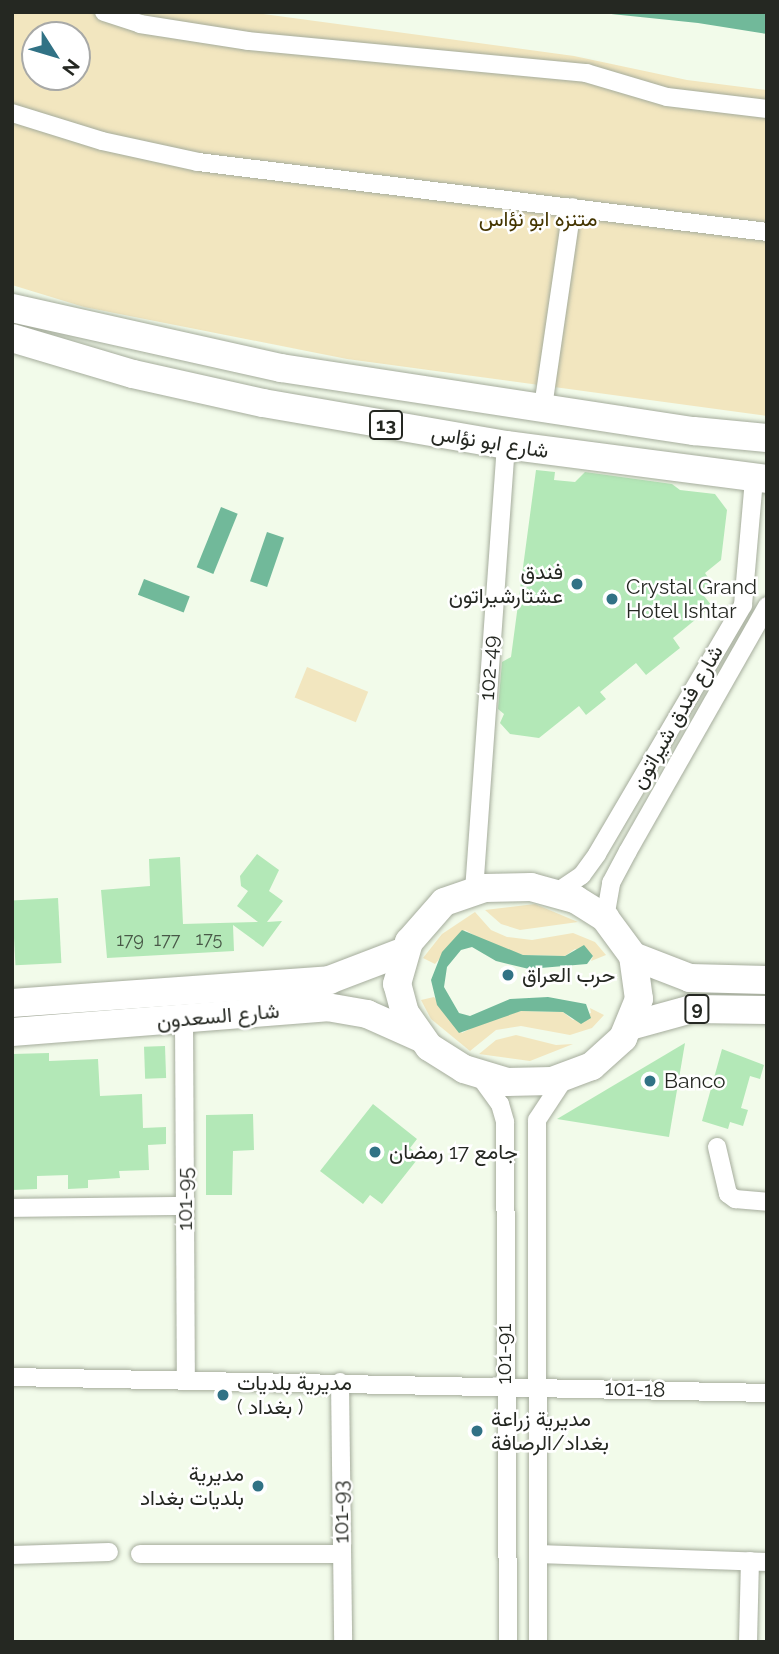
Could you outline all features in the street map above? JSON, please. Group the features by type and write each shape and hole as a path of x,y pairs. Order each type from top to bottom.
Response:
{"main road":[{"name":"شارع ابو نؤاس","path":"12,308 248,362 726,435 767,438"},
{"name":"شارع ابو نؤاس","path":"12,338 198,390 506,445 760,478"},
{"path":"724,474 726,435"},
{"path":"516,886 556,892 605,918 633,956 639,999 630,1026 604,1058 564,1079 522,1083 478,1074 452,1063 419,1037 405,1013 397,984 405,951 424,921 444,902 474,891 516,886"},
{"name":"شارع السعدون","path":"12,1003 329,980 405,951"},
{"name":"9","path":"633,956 690,978 767,980"},
{"name":"شارع السعدون","path":"12,1032 337,1008 367,1014 419,1037"},
{"name":"9","path":"630,1026 692,1009 767,1010"}],"street":[{"path":"104,12 140,24 248,41 586,73 667,97 767,109"},
{"path":"12,113 102,141 198,162 767,232"},
{"path":"543,407 572,208"},
{"name":"102-49","path":"474,891 506,445"},
{"name":"شارع فندق شيراتون","path":"556,892 582,875 743,605 760,478"},
{"path":"605,918 611,883 764,610 743,605"},
{"path":"634,790 656,801"},
{"name":"101-95","path":"184,1019 186,1379"},
{"name":"101-91","path":"478,1074 499,1104 505,1122 504,1385 508,1642"},
{"name":"101-91","path":"538,1642 537,1120 564,1079"},
{"path":"717,1147 728,1194 735,1199 767,1202"},
{"path":"12,1208 185,1206"},
{"name":"101-18","path":"12,1377 504,1385 767,1394"},
{"name":"101-93","path":"340,1382 343,1642"},
{"path":"12,1555 109,1552"},
{"path":"140,1554 342,1554"},
{"path":"538,1554 758,1562 748,1642"}],"green space":[{"name":"متنزه ابو نؤاس","path":"12,12 248,12 574,56 687,80 767,90 767,416 347,359 84,307 12,285"},
{"path":"307,667 368,692 356,722 295,698"},
{"path":"535,904 578,922 520,930 501,924 485,910"},
{"path":"475,912 491,930 507,937 532,940 573,933 595,942 606,955 591,961 593,956 575,949 565,956 523,955 491,945 465,930 435,964 423,958 442,934"},
{"path":"434,997 462,1033 489,1019 521,1011 563,1012 573,1020 591,1013 590,1008 604,1015 592,1028 570,1035 521,1026 496,1030 470,1051 431,1019 421,1000"},
{"path":"516,1035 556,1045 573,1044 530,1061 479,1054 496,1040"}],"shaded area":[{"path":"592,12 767,12 767,34 698,23"},
{"path":"221,507 238,514 213,574 197,567"},
{"path":"267,532 284,538 267,587 250,581"},
{"path":"144,579 190,597 184,612 138,595"},
{"path":"462,930 523,955 565,956 584,945 593,956 587,964 529,969 496,961 472,947 461,950 447,967 444,987 459,1013 470,1016 510,999 548,997 586,1004 591,1018 581,1024 563,1012 521,1011 459,1033 437,1005 431,980 442,952"}],"building":[{"name":"Crystal Grand Hotel Ishtar","path":"536,470 555,472 554,480 575,482 585,472 672,484 680,490 715,494 727,510 721,560 705,573 711,582 700,591 712,606 673,638 680,648 646,675 636,663 600,692 606,699 586,715 579,706 539,738 510,734 500,723 504,714 498,709 502,662 511,657"},
{"path":"257,854 279,870 269,891 283,901 267,922 282,921 263,947 233,925 234,951 107,958 101,890 150,886 149,859 180,857 183,924 258,922 237,906 248,891 241,886 240,876"},
{"path":"58,898 61,963 15,965 12,900"},
{"name":"Banco","path":"685,1043 669,1137 557,1119"},
{"path":"165,1046 166,1078 145,1079 144,1047"},
{"path":"722,1049 764,1065 760,1079 750,1076 741,1108 748,1110 743,1126 730,1122 728,1129 702,1121"},
{"path":"49,1053 49,1061 98,1059 100,1096 142,1094 143,1128 166,1127 166,1144 148,1145 149,1170 119,1171 120,1178 88,1180 88,1188 68,1189 68,1175 37,1176 37,1189 12,1190 12,1054"},
{"name":"جامع 17 رمضان","path":"373,1104 417,1139 410,1148 420,1156 382,1204 370,1195 363,1204 320,1171"},
{"path":"253,1114 254,1150 233,1151 232,1195 206,1195 206,1115"}],"place":[{"name":"فندق عشتارشيراتون","path":"577,584"},
{"name":"Crystal Grand Hotel Ishtar","path":"612,599"},
{"name":"حرب العراق","path":"508,975"},
{"name":"Banco","path":"650,1081"},
{"name":"جامع 17 رمضان","path":"375,1152"},
{"name":"مديرية بلديات ( بغداد )","path":"223,1395"},
{"name":"مديرية زراعة بغداد/الرصافة","path":"477,1431"},
{"name":"مديرية بلديات بغداد","path":"258,1486"}]}
